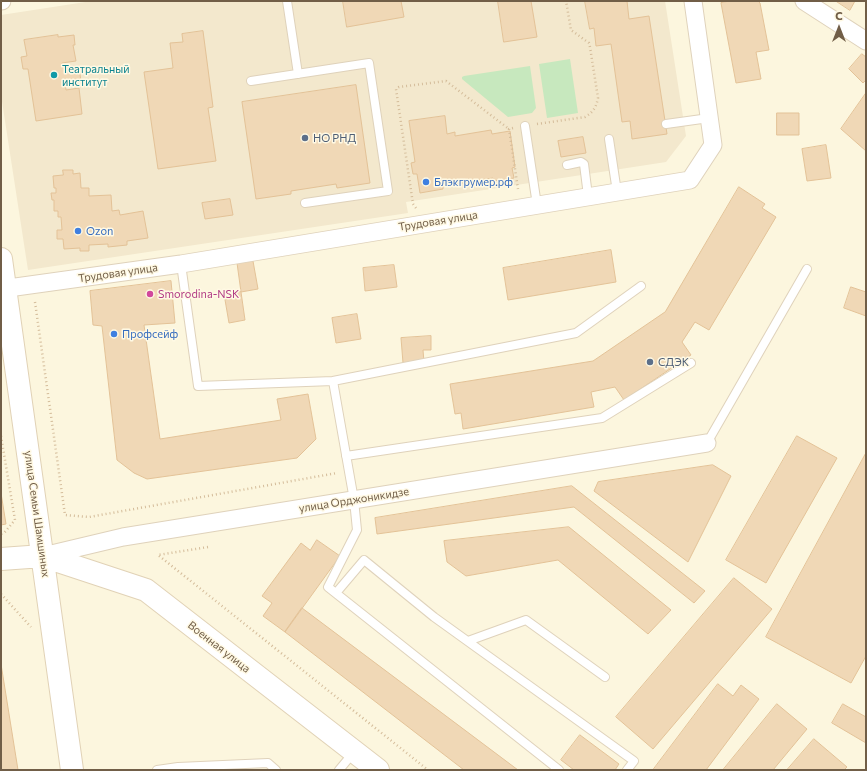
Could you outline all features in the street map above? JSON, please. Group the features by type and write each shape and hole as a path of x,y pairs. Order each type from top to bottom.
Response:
{"street":[{"name":"Трудовая улица","path":"3,289 181,264 690,180 713,145 693,1"},
{"path":"804,1 865,40"},
{"name":"улица Семьи Шамшиных","path":"1,259 3,289 43,556 72,770"},
{"name":"улица Орджоникидзе","path":"1,559 43,556 123,537 707,443"},
{"name":"Военная улица","path":"43,556 146,590 378,770"}],"lane":[{"path":"287,1 298,74"},
{"path":"251,81 369,63 388,191 305,203"},
{"path":"666,124 710,118"},
{"path":"525,126 537,205"},
{"path":"609,139 617,192"},
{"path":"567,165 581,162 584,164 588,196"},
{"path":"181,264 198,386 333,381 576,334 641,286"},
{"path":"707,443 807,269"},
{"path":"346,456 602,418 691,363"},
{"path":"333,381 354,500 357,530 328,587 559,770"},
{"path":"336,593 364,560 434,617 634,761 627,770"},
{"path":"468,642 526,620 605,677"},
{"path":"339,770 355,752"},
{"path":"157,770 178,767 268,764 276,770"}],"path":[{"path":"509,129 585,117 591,114 596,107 598,98 590,47 571,30 566,1"},
{"path":"416,208 413,204 396,89 426,83 446,81 509,129 518,189"},
{"path":"33,285 64,515 89,517 349,470"},
{"path":"1,436 15,520 4,533 1,534"},
{"path":"208,547 158,555 428,770"},
{"path":"1,594 31,627"}],"shaded area":[{"path":"92,1 665,1 686,136 666,162 406,202 408,213 28,270 1,95 1,15"}],"green space":[{"path":"570,59 578,113 547,118 539,64"},
{"path":"530,66 536,108 532,113 508,117 462,79 464,76"}],"building":[{"path":"343,1 401,1 404,17 347,27"},
{"path":"498,1 531,1 537,37 504,42"},
{"path":"585,1 627,1 629,19 649,16 667,134 632,139 630,121 622,122 611,44 596,46 594,28 590,29"},
{"path":"730,1 758,1 760,3 769,50 756,52 761,79 736,83 721,3"},
{"path":"836,1 855,1 850,10"},
{"path":"203,31 213,107 208,108 216,161 158,169 144,72 173,68 170,43 183,42 182,34"},
{"name":"Театральный институт","path":"58,35 58,37 74,35 75,45 73,45 76,61 62,63 62,67 68,66 68,70 79,68 81,81 65,83 66,90 79,88 82,114 36,121 28,69 23,69 21,57 27,56 24,40"},
{"path":"862,54 866,57 866,80 863,83 849,69"},
{"path":"356,85 370,183 337,188 336,184 291,191 291,194 256,199 242,102"},
{"path":"866,93 866,151 841,129"},
{"path":"777,113 799,113 799,135 777,135"},
{"path":"445,116 447,134 455,132 455,136 491,130 492,134 510,131 515,167 512,168 514,178 493,181 493,178 443,186 443,189 420,193 417,174 413,174 411,163 415,162 409,121"},
{"path":"583,137 586,153 561,157 558,141"},
{"path":"826,145 831,178 807,181 802,149"},
{"path":"63,170 73,170 73,174 80,173 81,188 89,188 89,196 111,195 112,211 119,210 120,215 143,211 148,238 127,241 127,245 108,247 108,244 89,245 89,251 80,251 80,248 64,249 63,239 57,239 57,230 62,230 61,217 58,217 58,211 54,211 54,200 52,200 51,193 56,193 53,176 63,175"},
{"path":"739,187 765,204 762,208 776,217 709,330 695,322 682,342 691,355 624,400 615,387 591,392 594,407 463,429 461,413 455,414 450,384 593,361 665,312"},
{"path":"230,199 233,215 205,219 202,203"},
{"path":"611,250 616,282 508,300 503,268"},
{"path":"253,261 258,289 241,292 237,263"},
{"path":"394,265 397,287 365,291 363,268"},
{"path":"171,281 175,323 144,325 160,439 281,420 277,399 308,394 316,439 297,458 147,479 134,473 117,460 102,326 93,325 90,291"},
{"path":"851,287 866,292 866,316 844,308"},
{"path":"241,292 245,320 229,323 224,294"},
{"path":"357,314 361,339 336,343 332,318"},
{"path":"431,336 431,350 423,350 424,362 403,363 401,338"},
{"path":"797,436 837,458 766,583 726,560"},
{"path":"866,453 866,656 851,683 766,637"},
{"path":"713,465 731,476 688,562 594,491 598,482"},
{"path":"572,486 705,591 694,603 574,507 377,534 375,518"},
{"path":"1,493 6,524 1,525"},
{"path":"569,527 671,610 648,634 558,560 466,576 447,562 444,541"},
{"path":"317,540 340,556 285,632 263,616 272,603 262,596 301,543 310,550"},
{"path":"734,578 772,609 653,749 616,717"},
{"path":"302,608 518,770 464,770 285,632"},
{"path":"1,664 18,770 1,770"},
{"path":"718,684 733,696 741,685 759,699 706,770 653,770"},
{"path":"777,704 807,729 773,770 723,770"},
{"path":"843,704 866,717 866,743 832,723"},
{"path":"580,735 619,764 615,770 574,770 561,760"},
{"path":"814,739 847,767 844,770 787,770"}],"place":[{"name":"Театральный институт","path":"54,75"},
{"name":"НО РНД","path":"305,138"},
{"name":"Блэкгрумер.рф","path":"426,182"},
{"name":"Ozon","path":"78,231"},
{"name":"Smorodina-NSK","path":"150,294"},
{"name":"Профсейф","path":"114,334"},
{"name":"СДЭК","path":"650,362"}]}
